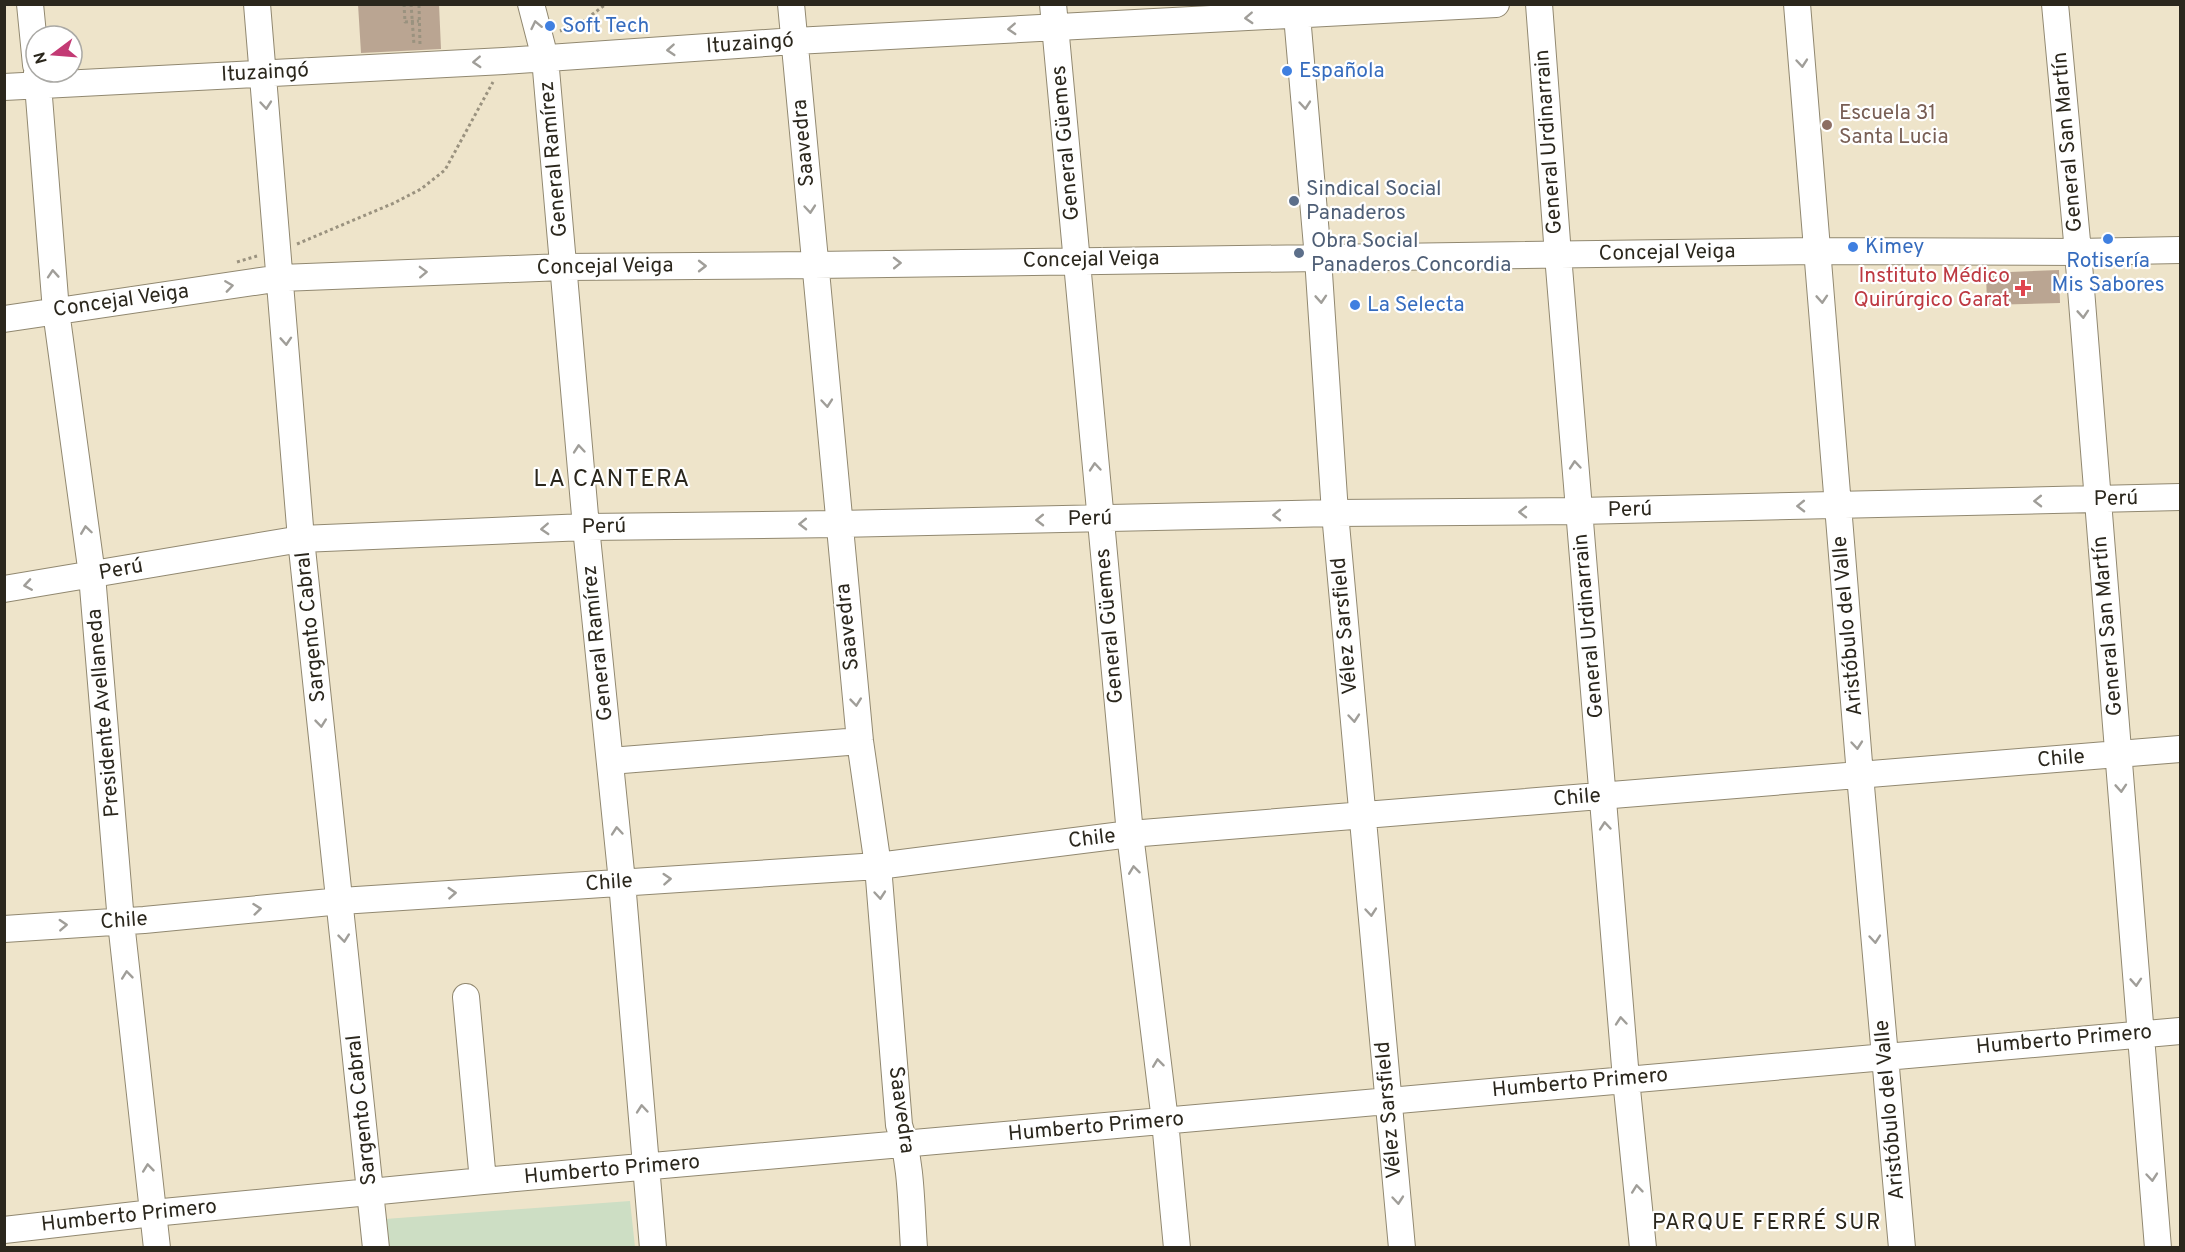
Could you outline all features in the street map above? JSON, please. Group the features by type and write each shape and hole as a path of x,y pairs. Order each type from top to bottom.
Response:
{"street":[{"name":"Presidente Avellaneda","path":"30,4 32,24"},
{"name":"Sargento Cabral","path":"257,4 301,539 376,1248"},
{"name":"General Ramírez","path":"531,4 542,48 586,527 622,882 653,1248"},
{"name":"Saavedra","path":"791,4 838,524 860,741 878,866 899,1125 905,1143 914,1248"},
{"name":"Ituzaingó","path":"84,74 264,74 418,61 504,61 542,48 795,41 1054,16 1496,4"},
{"name":"General Urdinarrain","path":"1539,4 1626,1079 1643,1248"},
{"name":"Aristóbulo del Valle","path":"1797,4 1860,775 1902,1248"},
{"name":"General San Martín","path":"2055,4 2078,252 2158,1248"},
{"name":"Vélez Sarsfield","path":"1296,10 1318,258 1335,513 1402,1248"},
{"name":"General Güemes","path":"1054,16 1130,834 1165,1121 1177,1248"},
{"name":"Ituzaingó","path":"4,87 24,79"},
{"name":"Presidente Avellaneda","path":"38,84 56,311 92,575 121,922 157,1248"},
{"name":"Concejal Veiga","path":"4,319 281,278 563,267 1818,251 2181,250"},
{"name":"Perú","path":"4,589 301,539 586,527 1335,513 1579,512 2181,497"},
{"path":"610,761 860,741"},
{"name":"Chile","path":"4,929 121,922 341,901 878,866 1130,834 2181,749"},
{"path":"466,997 483,1181"},
{"name":"Humberto Primero","path":"7,1229 483,1181 2181,1031"}],"path":[{"path":"404,4 405,22 419,21"},
{"path":"411,4 418,61"},
{"path":"542,48 606,4"},
{"path":"418,61 419,5"},
{"path":"234,262 309,241 421,189 445,170 504,61"}],"green space":[{"path":"630,1201 635,1247 388,1247 385,1219"}],"building":[{"path":"358,4 439,4 441,49 361,53"},
{"name":"Instituto Médico Quirúrgico Garat","path":"2059,270 2060,303 1987,305 1986,273"}],"place":[{"name":"Soft Tech","path":"550,26"},
{"name":"Española","path":"1287,71"},
{"name":"Escuela 31 Santa Lucia","path":"1827,125"},
{"name":"Sindical Social Panaderos","path":"1294,201"},
{"name":"Rotisería Mis Sabores","path":"2108,239"},
{"name":"Kimey","path":"1853,247"},
{"name":"Obra Social Panaderos Concordia","path":"1299,253"},
{"name":"Instituto Médico Quirúrgico Garat","path":"2023,288"},
{"name":"La Selecta","path":"1355,305"}],"district":[{"name":"LA CANTERA","path":"612,480"},
{"name":"PARQUE FERRÉ SUR","path":"1767,1223"}]}
